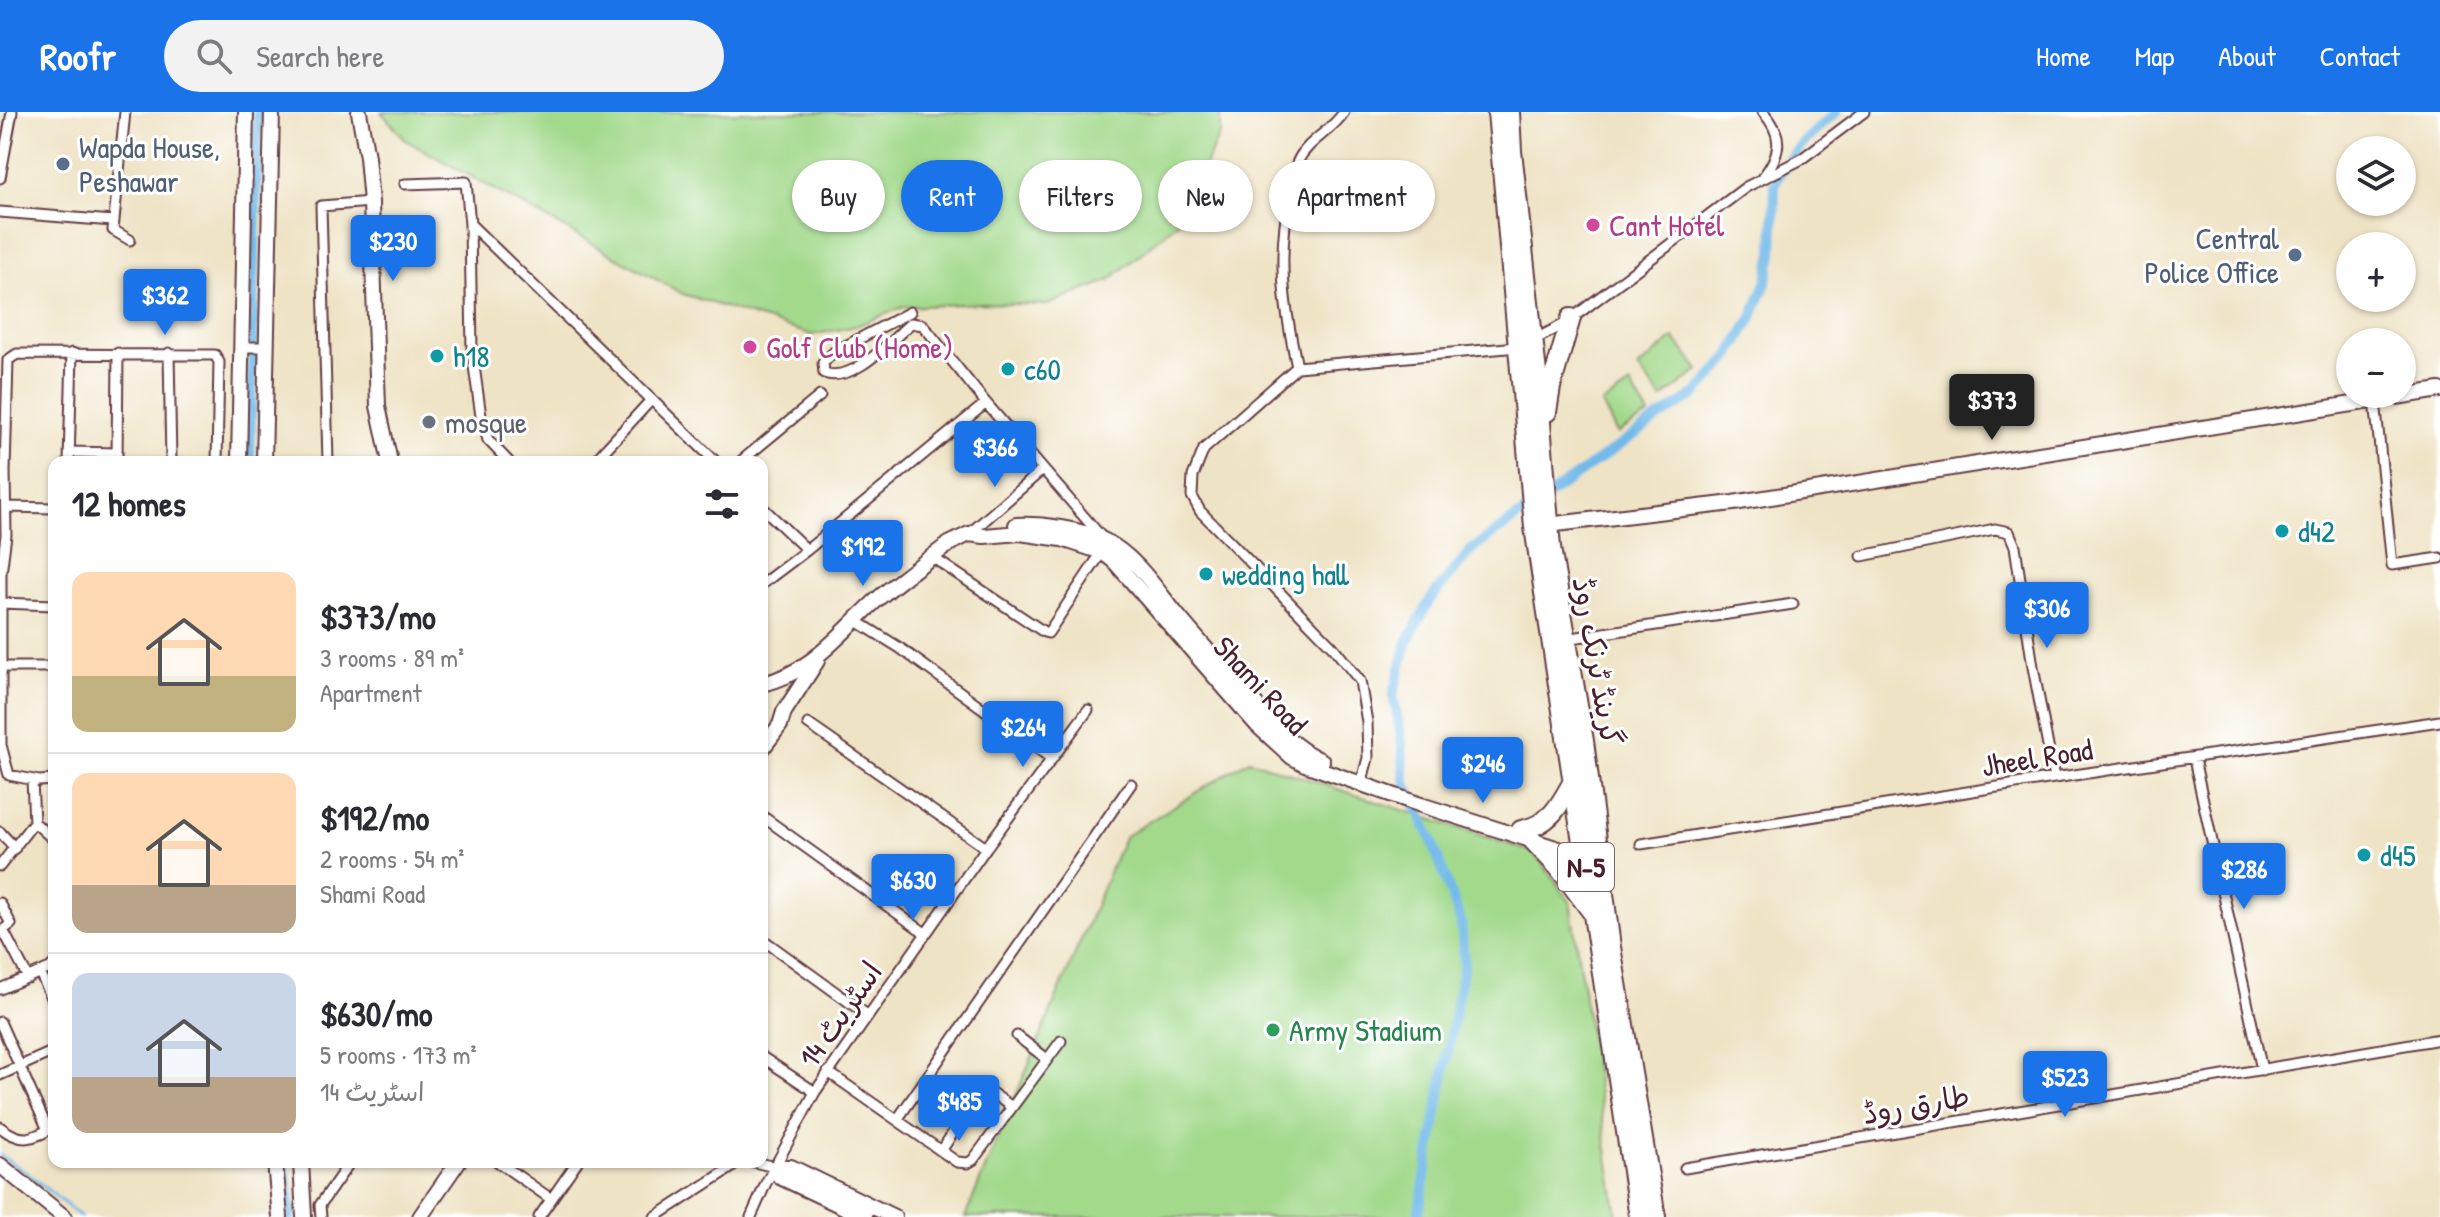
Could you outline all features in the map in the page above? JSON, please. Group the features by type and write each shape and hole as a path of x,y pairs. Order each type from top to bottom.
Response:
{"highway":[{"name":"گرینڈ ٹرنک روڈ","path":"1497,112 1526,344 1543,450 1538,485"},
{"name":"گرینڈ ٹرنک روڈ","path":"1510,112 1550,644 1573,781 1611,947 1656,1217"},
{"path":"1543,450 1551,387 1571,318"},
{"name":"گرینڈ ٹرنک روڈ","path":"1541,519 1584,741 1593,913 1639,1217"},
{"path":"1573,781 1552,815 1527,835 1558,867 1593,913"}],"street":[{"path":"0,178 12,112"},
{"path":"125,112 113,230 130,240"},
{"path":"239,456 246,112"},
{"path":"264,456 272,112"},
{"path":"359,112 371,202 378,406 387,456"},
{"path":"1297,367 1287,321 1281,268 1286,208 1298,161 1344,112"},
{"path":"1762,178 1774,162 1778,143 1771,120 1763,112"},
{"path":"1363,781 1368,758 1367,722 1360,681 1333,647 1200,511 1192,496 1193,476 1204,449 1297,367 1526,344 1571,318 1746,187 1791,164 1864,112"},
{"path":"405,184 466,182 470,224 472,352 481,416 488,440 503,456"},
{"path":"328,456 321,206 371,202"},
{"path":"0,212 113,221"},
{"path":"470,224 710,456"},
{"name":"Shami Road","path":"910,312 834,352 823,363 824,373 833,377 842,376 865,363 911,323 923,325 1043,469 1120,568 1278,745 1305,764 1488,823 1591,852"},
{"path":"242,347 266,347"},
{"path":"69,456 72,353"},
{"path":"117,456 118,353"},
{"path":"169,353 171,456"},
{"path":"48,780 9,775 0,744 1,574 6,507 2,471 7,364 17,354 211,354 218,358 217,456"},
{"path":"0,355 7,364"},
{"path":"2416,394 2440,390"},
{"path":"747,456 820,396"},
{"path":"600,456 651,400"},
{"path":"768,579 986,403"},
{"path":"1541,519 1733,503 2336,406"},
{"path":"2376,408 2392,565 2440,558"},
{"path":"768,741 822,654 855,620 949,544 971,534 1043,469"},
{"path":"6,507 48,508"},
{"path":"768,513 807,550"},
{"path":"1862,556 1995,529 2009,532 2015,546 2054,778"},
{"name":"Shami Road","path":"971,534 1036,535 1104,546"},
{"path":"932,557 1048,633 1104,546"},
{"path":"1,603 48,605"},
{"path":"1565,639 1793,604"},
{"path":"855,620 900,648 1052,759"},
{"path":"768,682 788,676 822,654"},
{"path":"1,667 48,667"},
{"path":"768,685 777,691 785,711"},
{"name":"اسٹریٹ 14","path":"751,1217 828,1072 1088,710"},
{"path":"768,724 774,716 785,711"},
{"name":"Jheel Road","path":"1641,844 2440,721"},
{"path":"808,724 986,848"},
{"path":"2194,759 2262,1070"},
{"path":"0,866 34,822 32,780"},
{"path":"897,1120 1131,784"},
{"path":"768,820 925,933"},
{"path":"34,822 48,835"},
{"path":"0,832 15,848"},
{"path":"0,903 11,924 3,930 28,978"},
{"path":"768,943 867,1015"},
{"path":"0,989 48,968"},
{"path":"40,973 48,990"},
{"path":"0,1022 48,1122"},
{"path":"1017,1036 1047,1059"},
{"name":"طارق روڈ","path":"1685,1168 2440,1039"},
{"path":"828,1072 957,1162 968,1163 1061,1041"},
{"path":"0,1075 48,1054"},
{"path":"768,1061 815,1092"},
{"path":"986,1089 1012,1107"},
{"path":"941,1151 972,1104"},
{"path":"0,1127 10,1135 21,1138 32,1138 48,1130"},
{"path":"0,1165 64,1217"},
{"path":"768,1165 791,1167 894,1217"},
{"path":"775,1167 780,1177 865,1217"},
{"path":"276,1168 280,1217"},
{"path":"301,1168 304,1217"},
{"path":"321,1217 320,1205 346,1168"},
{"path":"420,1217 454,1168"},
{"path":"431,1217 464,1168"},
{"path":"507,1168 551,1199"},
{"path":"539,1217 573,1168"},
{"path":"655,1217 731,1168"}],"green space":[{"path":"381,112 1220,112 1220,133 1207,160 1158,160 1158,232 1166,232 1109,281 1047,305 982,303 903,307 856,326 812,335 683,294 407,141"},
{"path":"1674,338 1699,370 1662,399 1638,368"},
{"path":"1630,385 1649,415 1617,434 1602,404"},
{"path":"1249,760 1535,853 1570,902 1617,1217 965,1217 1124,837"}],"waterway":[{"path":"250,456 258,112"},
{"path":"1546,497 1696,394 1728,359 1752,317 1766,283 1773,254 1775,184 1794,153 1837,112"},
{"path":"1418,1217 1464,963 1461,922 1432,841 1405,781 1393,695 1407,643 1430,600 1471,550 1533,506"},
{"path":"0,1155 81,1217"},
{"path":"284,1168 290,1217"}],"place":[{"name":"Wapda House, Peshawar","path":"63,164"},
{"name":"Cant Hotel","path":"1593,225"},
{"name":"Central Police Office","path":"2295,255"},
{"name":"Golf Club (Home)","path":"750,347"},
{"name":"h18","path":"437,356"},
{"name":"c60","path":"1008,369"},
{"name":"mosque","path":"429,422"},
{"name":"d42","path":"2282,531"},
{"name":"wedding hall","path":"1206,574"},
{"name":"d45","path":"2364,855"},
{"name":"Army Stadium","path":"1273,1030"}]}
